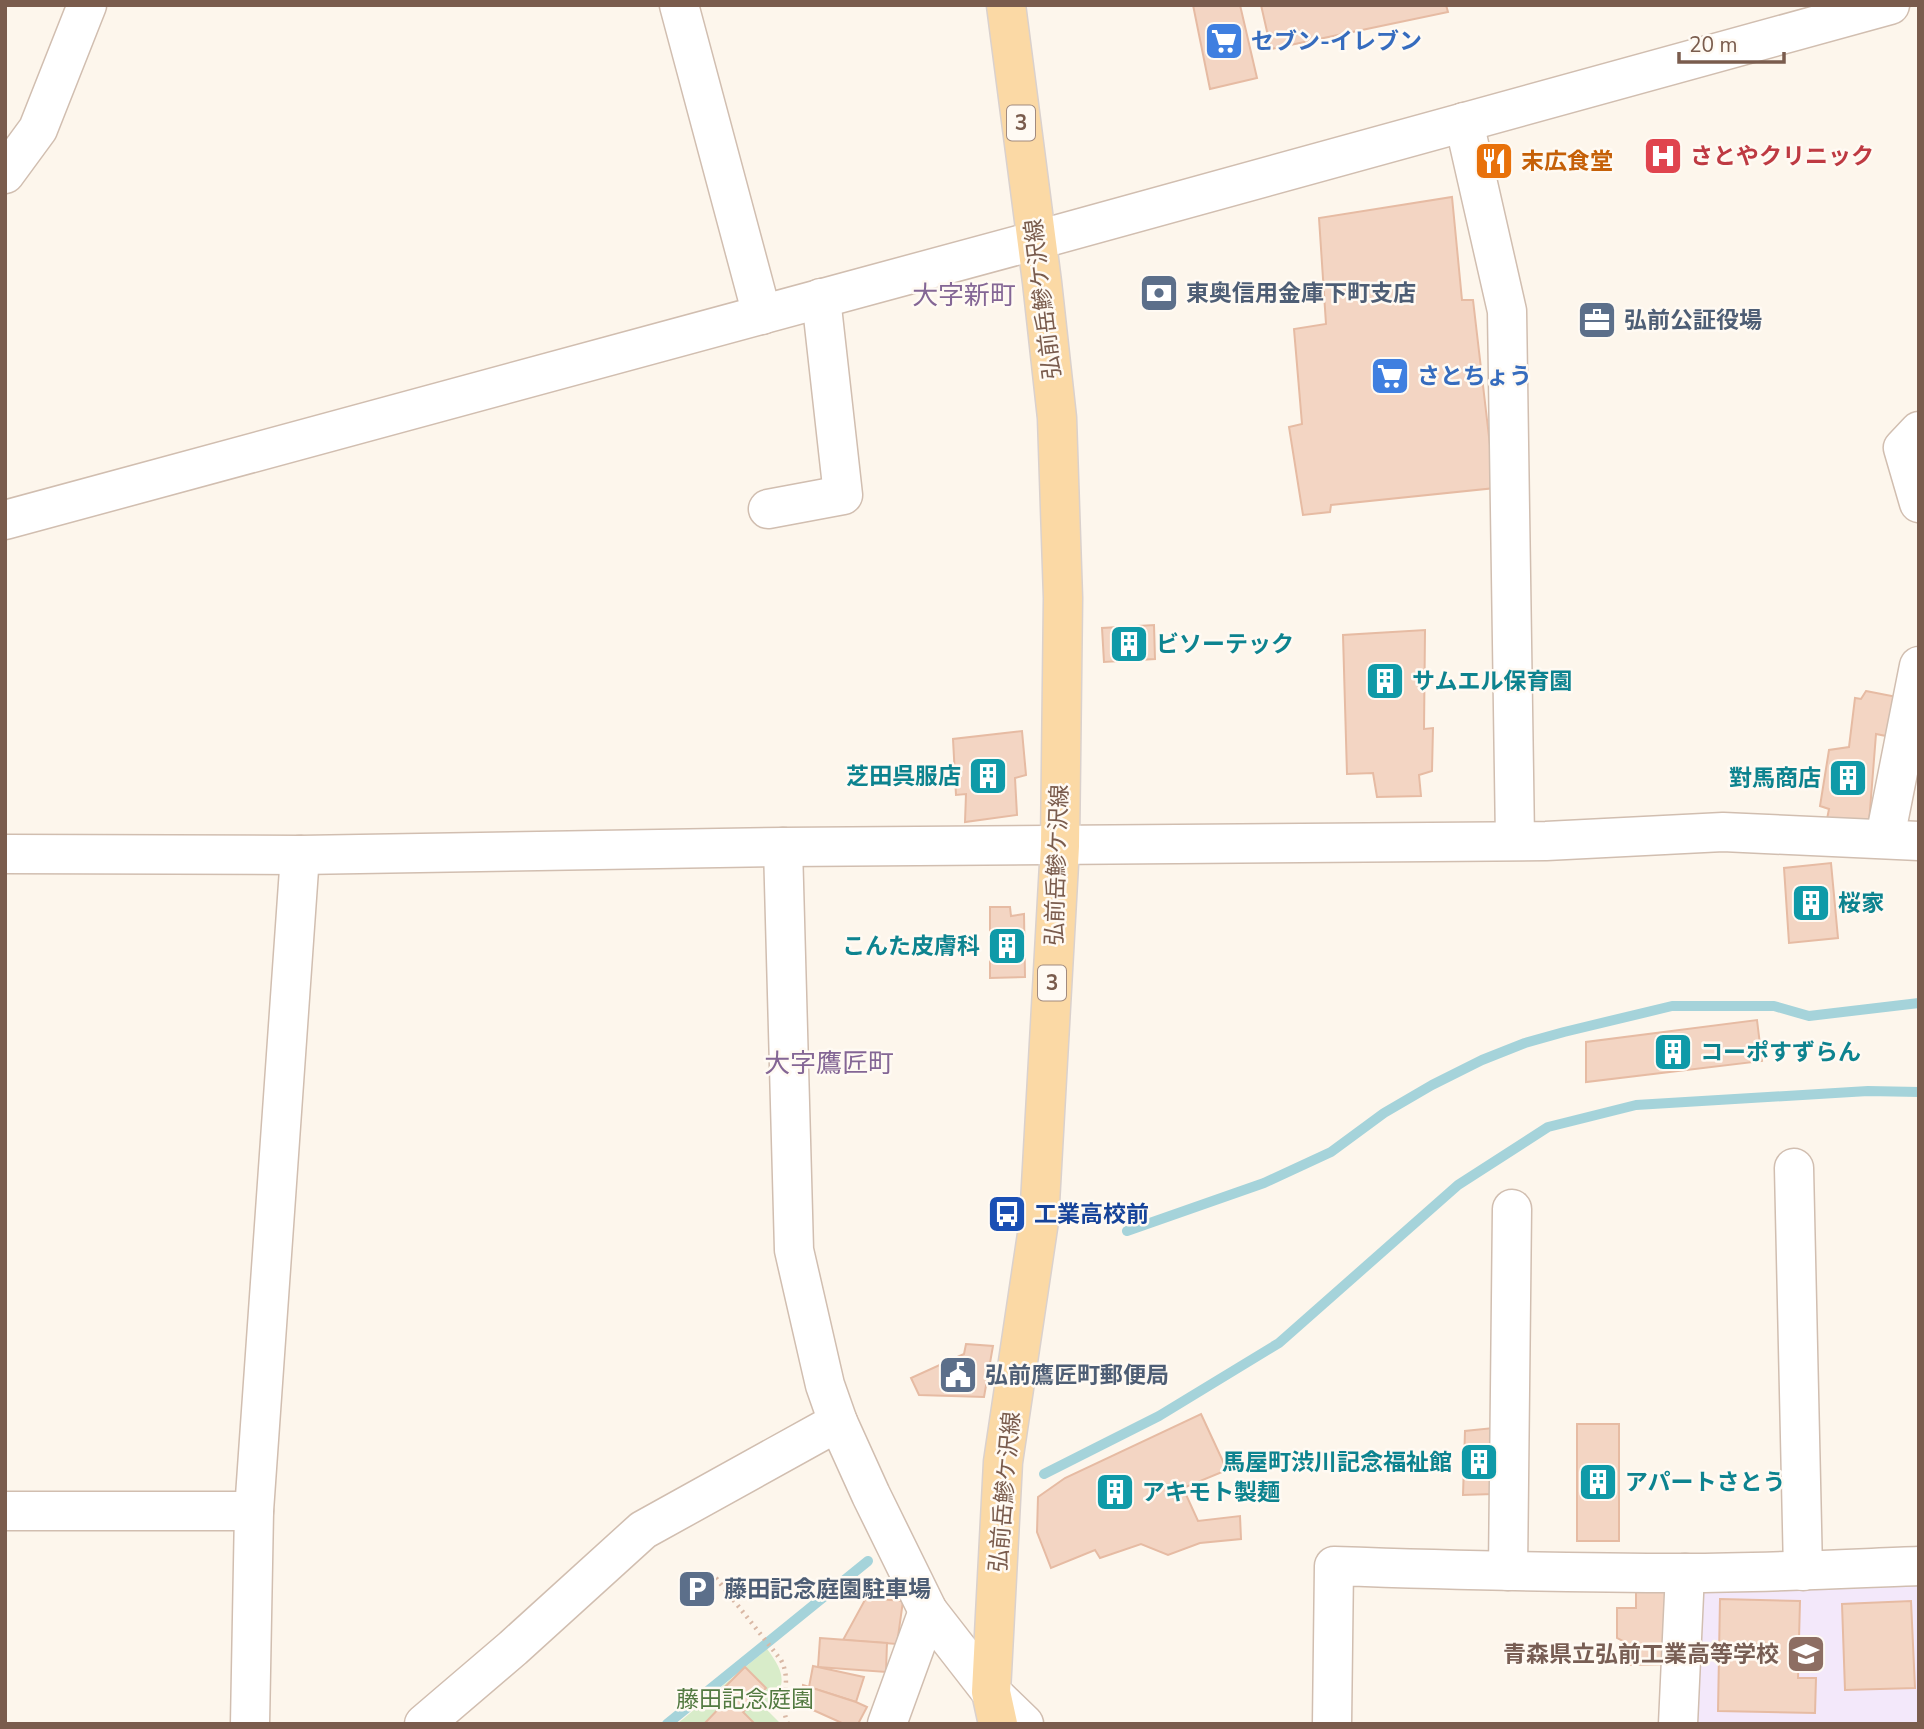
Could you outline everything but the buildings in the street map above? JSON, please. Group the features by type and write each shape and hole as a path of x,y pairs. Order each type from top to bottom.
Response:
{"main road":[{"name":"弘前岳鰺ケ沢線","path":"995,1708 1003,1462 1039,1221 1060,846 1063,598 1056,418 1037,240 1006,5"}],"street":[{"path":"5,174 38,129 87,5"},
{"path":"680,5 762,315"},
{"path":"5,520 1890,5"},
{"path":"1464,122 1507,311 1515,840"},
{"path":"768,509 843,495 821,298"},
{"path":"1919,431 1903,448 1919,503"},
{"path":"5,854 300,855 783,847 1546,841 1723,832 1902,839 1919,666"},
{"path":"783,847 794,1250 825,1385 838,1422 928,1611 995,1708 1024,1724"},
{"path":"250,1724 254,1511 300,855"},
{"path":"1794,1168 1803,1571"},
{"path":"1508,1571 1512,1209"},
{"path":"424,1724 513,1648 643,1530 838,1422"},
{"path":"5,1511 254,1511"},
{"path":"1332,1724 1334,1566 1685,1573 1919,1566"},
{"path":"1678,1724 1685,1573"},
{"path":"887,1724 928,1611"}],"path":[{"path":"716,1578 771,1646 786,1670 783,1706 788,1724"}],"shaded area":[{"name":"青森県立弘前工業高等学校","path":"1919,1583 1919,1724 1686,1724 1698,1585"}],"green space":[{"name":"藤田記念庭園","path":"767,1649 778,1666 782,1680 774,1701 767,1710 781,1724 677,1724"}],"waterway":[{"path":"1127,1231 1264,1183 1331,1152 1384,1113 1432,1085 1482,1060 1525,1043 1672,1006 1774,1006 1809,1016 1919,1003"},
{"path":"1044,1474 1159,1416 1279,1343 1458,1185 1548,1127 1636,1105 1868,1091 1919,1092"},
{"path":"667,1724 868,1561"}],"place":[{"name":"セブン-イレブン","path":"1224,41"},
{"name":"さとやクリニック","path":"1663,156"},
{"name":"末広食堂","path":"1494,161"},
{"name":"東奥信用金庫下町支店","path":"1159,293"},
{"name":"弘前公証役場","path":"1597,320"},
{"name":"さとちょう","path":"1390,376"},
{"name":"ビソーテック","path":"1129,644"},
{"name":"サムエル保育園","path":"1385,681"},
{"name":"芝田呉服店","path":"988,776"},
{"name":"對馬商店","path":"1848,778"},
{"name":"桜家","path":"1811,903"},
{"name":"こんた皮膚科","path":"1007,946"},
{"name":"コーポすずらん","path":"1673,1052"},
{"name":"工業高校前","path":"1007,1214"},
{"name":"弘前鷹匠町郵便局","path":"958,1375"},
{"name":"馬屋町渋川記念福祉館","path":"1479,1462"},
{"name":"アパートさとう","path":"1598,1482"},
{"name":"アキモト製麺","path":"1115,1492"},
{"name":"藤田記念庭園駐車場","path":"697,1589"},
{"name":"青森県立弘前工業高等学校","path":"1806,1654"}],"district":[{"name":"大字新町","path":"964,295"},
{"name":"大字鷹匠町","path":"829,1063"}]}
